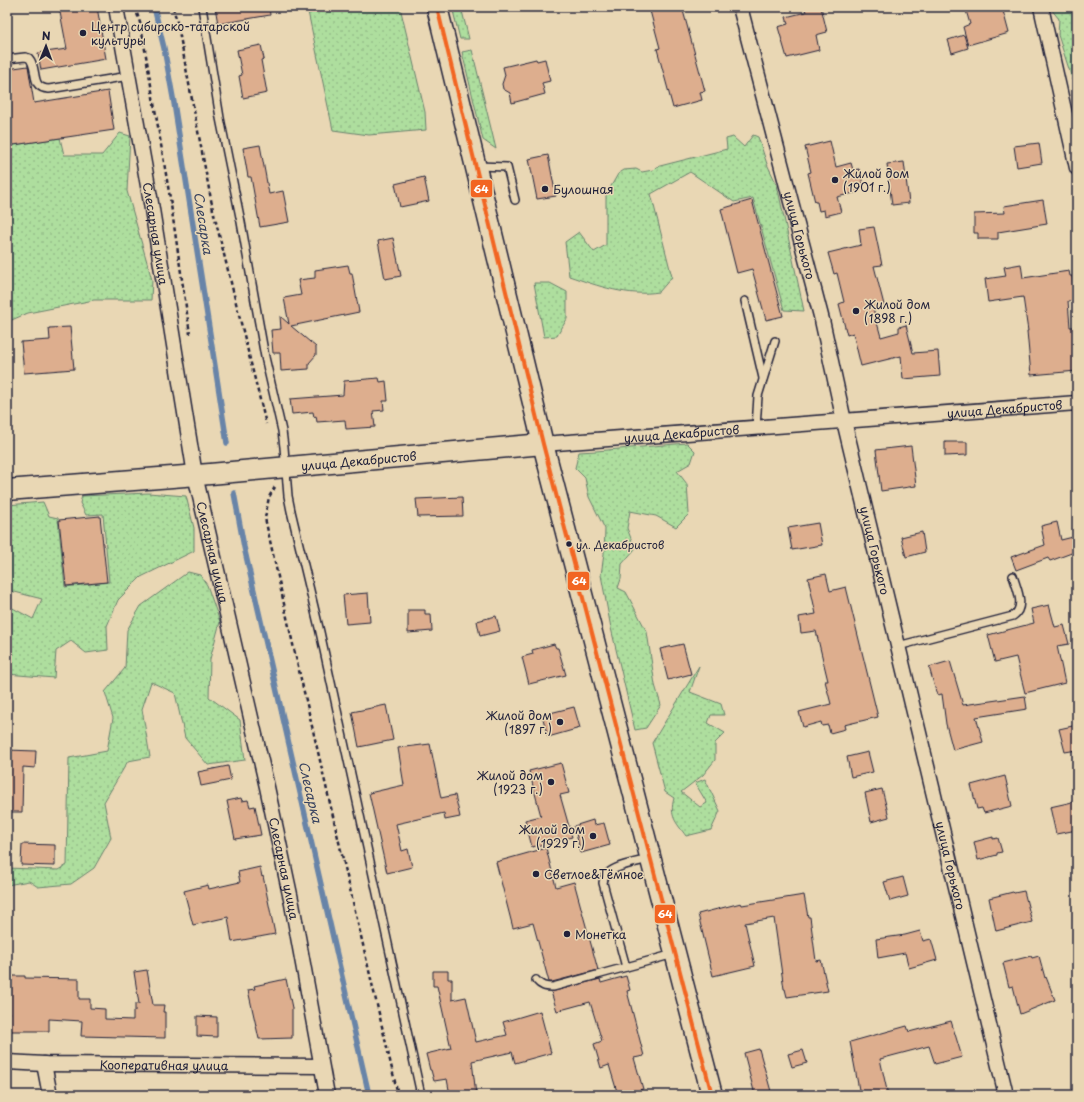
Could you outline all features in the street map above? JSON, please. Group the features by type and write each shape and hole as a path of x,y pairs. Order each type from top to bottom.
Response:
{"main road":[{"path":"437,7 543,444 712,1095"},
{"name":"улица Декабристов","path":"195,475 543,444"},
{"path":"7,490 195,475"}],"street":[{"name":"Слесарная улица","path":"116,7 129,76 195,475 267,787 292,904 327,1095"},
{"name":"улица Горького","path":"740,7 822,320 844,421 1006,1095"},
{"path":"1041,7 1077,168"},
{"name":"улица Декабристов","path":"543,444 1077,403"},
{"name":"Кооперативная улица","path":"7,1062 44,1064 321,1066"},
{"path":"44,1064 50,1095"}],"lane":[{"path":"202,7 220,118 241,222 265,357 282,431 290,512 320,632 421,1095"},
{"path":"7,59 29,58 34,66 36,82 44,89 129,76"},
{"path":"475,166 507,167 515,200"},
{"path":"745,301 763,378"},
{"path":"756,428 758,396 775,341"},
{"path":"898,646 1013,616 1017,613 1020,607 1013,576"},
{"path":"626,967 603,883 603,878 606,873 612,869 651,859"},
{"path":"536,980 540,985 553,987 676,953"}],"path":[{"path":"135,7 141,26 170,198 191,340"},
{"path":"173,7 178,26 213,210 267,430"},
{"path":"286,467 269,497 265,518 398,1095"}],"green space":[{"path":"307,7 400,7 425,112 426,130 369,135 333,130"},
{"path":"452,7 461,7 469,39 460,39"},
{"path":"1051,7 1077,7 1077,94 1058,35 1059,19"},
{"path":"472,50 496,149 483,140 462,52"},
{"path":"120,133 130,136 127,191 152,280 151,300 94,300 28,313 7,322 7,146 60,138 64,155 102,155"},
{"path":"753,135 758,137 767,164 777,185 804,311 784,310 753,198 734,202 690,172 651,194 672,277 659,292 636,293 613,290 569,276 565,242 579,232 594,252 606,245 606,195 618,174 624,170 636,169 642,172 653,170 656,167 727,149 726,139 733,137 744,147"},
{"path":"534,283 550,283 567,292 567,319 557,336 544,337"},
{"path":"687,443 695,451 691,463 677,471 687,484 689,514 676,527 656,516 630,511 627,528 635,549 622,564 621,579 618,588 626,592 647,632 655,685 661,705 646,728 635,730 611,628 601,575 605,529 589,497 585,478 575,468 579,452"},
{"path":"148,493 186,496 194,528 194,551 141,577 118,600 107,626 108,650 86,653 71,641 56,651 54,678 7,674 7,605 33,619 42,599 7,590 7,505 43,502 49,516 58,518 65,587 109,582 103,514 86,515 80,503 82,496"},
{"path":"188,572 200,575 207,585 220,622 210,659 209,697 240,720 245,760 208,765 185,738 175,693 151,682 142,709 150,757 128,761 104,802 111,838 94,868 71,884 38,887 29,881 7,885 7,868 59,870 67,865 69,758 107,751 113,718 105,692 125,668 127,630 141,606"},
{"path":"699,666 690,692 721,704 724,715 711,715 708,723 725,733 715,743 715,760 703,775 681,792 700,807 707,803 695,783 705,779 720,811 711,830 686,836 674,819 672,810 674,798 665,792 652,743"}],"building":[{"name":"Центр сибирско-татарской культуры","path":"59,7 97,7 106,59 41,70 38,53 67,49"},
{"path":"215,7 269,7 270,15 218,24"},
{"path":"649,7 682,7 705,91 700,92 702,100 673,108 657,49 660,48"},
{"path":"804,7 821,7 827,32 816,35 819,50 787,58 778,27 788,24 786,17 806,12"},
{"path":"965,7 1002,7 1009,33 968,45 963,27 970,24"},
{"path":"964,35 968,48 952,53 948,40"},
{"path":"261,45 264,59 261,60 267,93 243,98 239,76 242,75 237,50"},
{"path":"536,59 537,61 545,59 550,81 542,83 545,94 512,103 510,93 503,89 502,84 505,75 503,67"},
{"path":"28,66 34,103 108,91 114,130 7,146 7,69"},
{"path":"830,141 836,167 851,163 853,170 859,169 864,188 857,189 858,192 837,197 841,212 825,216 824,210 819,211 817,202 815,202 808,173 811,172 805,147"},
{"path":"1039,143 1042,163 1017,167 1014,146"},
{"path":"260,145 269,194 283,191 289,222 260,227 251,177 248,177 243,148"},
{"path":"548,155 556,196 537,199 529,159"},
{"path":"904,162 909,203 892,205 887,164"},
{"path":"424,177 429,201 400,207 395,184"},
{"path":"752,200 783,316 766,320 752,269 737,273 721,209"},
{"path":"1043,200 1047,224 998,232 998,239 978,239 978,233 974,233 974,214 1005,213 1004,206"},
{"path":"874,227 882,265 874,266 884,305 873,308 881,337 899,332 899,327 906,325 913,353 938,351 940,376 903,379 901,356 861,366 853,333 847,335 839,304 844,302 837,273 834,274 828,253 861,245 859,229"},
{"path":"393,238 401,276 385,279 378,241"},
{"path":"1021,264 1023,278 1069,271 1070,276 1072,276 1076,300 1068,301 1070,327 1077,327 1077,371 1031,375 1028,331 1023,297 988,302 985,279 1006,276 1004,267"},
{"path":"348,265 350,273 352,273 359,312 291,326 316,347 316,355 309,363 309,369 281,371 280,353 273,353 271,330 281,329 280,316 289,324 284,298 301,295 298,280 315,278 315,270"},
{"path":"70,327 74,369 24,373 21,342 50,340 49,328"},
{"path":"379,378 380,382 386,381 388,401 383,401 384,410 373,411 375,427 346,429 345,420 317,422 316,416 314,417 313,412 292,414 290,399 343,395 344,381"},
{"path":"945,442 967,442 967,455 945,456"},
{"path":"911,446 916,486 881,491 876,450"},
{"path":"462,497 463,516 418,517 416,499"},
{"path":"100,516 107,582 66,586 59,520"},
{"path":"1057,522 1061,540 1077,536 1077,551 1050,561 1048,558 1016,570 1011,557 1045,545 1041,526"},
{"path":"818,523 822,545 792,550 788,528"},
{"path":"922,532 925,552 906,557 901,537"},
{"path":"826,574 830,591 846,587 878,717 844,725 845,729 830,733 828,725 822,726 821,722 803,727 799,712 831,704 825,681 828,681 816,631 801,633 799,617 816,614 808,578"},
{"path":"368,593 370,622 346,624 343,595"},
{"path":"1049,605 1055,627 1064,625 1069,644 1057,646 1065,683 1025,693 1016,657 995,662 988,635 1034,623 1031,609"},
{"path":"408,610 425,610 425,614 431,614 432,631 408,633"},
{"path":"496,616 500,631 480,636 477,621"},
{"path":"554,644 556,648 558,648 566,675 529,684 522,657 533,654 532,650"},
{"path":"683,644 691,674 668,680 660,649"},
{"path":"950,661 963,705 1025,696 1027,709 976,717 983,742 953,750 946,724 942,694 937,695 929,667"},
{"path":"386,705 393,740 359,747 352,712"},
{"path":"574,707 580,728 548,737 542,715"},
{"path":"1077,725 1077,750 1065,752 1059,729"},
{"path":"430,744 441,798 455,795 460,817 445,820 444,813 396,824 402,851 408,849 412,867 387,873 369,793 404,785 398,748"},
{"path":"7,750 36,751 35,768 23,767 22,812 7,812"},
{"path":"868,752 873,772 851,777 847,757"},
{"path":"561,763 569,793 560,795 572,837 532,847 525,820 541,816 529,771"},
{"path":"228,766 231,780 201,786 198,772"},
{"path":"1005,776 1012,806 984,813 982,808 977,809 971,785"},
{"path":"882,789 889,817 871,822 865,793"},
{"path":"241,798 242,801 248,800 250,807 255,806 261,835 235,839 227,801"},
{"path":"1077,801 1077,830 1056,834 1050,807"},
{"path":"593,820 594,825 604,823 610,845 581,853 574,826"},
{"path":"993,837 993,839 998,838 1002,852 997,853 997,855 978,860 974,842"},
{"path":"22,844 55,845 55,866 21,865"},
{"path":"546,848 556,887 574,882 598,970 552,982 549,982 533,923 513,928 496,862"},
{"path":"260,867 275,934 232,942 228,917 193,925 184,891 208,885 209,889 240,882 238,872"},
{"path":"903,877 908,896 890,901 884,882"},
{"path":"1024,891 1032,922 996,931 989,898"},
{"path":"804,895 808,917 810,917 816,961 821,960 828,991 787,997 784,989 774,918 745,923 755,966 713,976 698,914 741,903 742,905"},
{"path":"920,931 923,941 931,939 937,960 909,968 905,953 878,958 876,939 905,935"},
{"path":"1031,956 1032,958 1039,956 1045,978 1046,977 1055,1000 1020,1014 1013,986 1009,987 1003,963"},
{"path":"147,970 153,1005 164,1005 163,1012 165,1012 165,1038 81,1036 82,1021 49,1019 49,1031 9,1031 9,976 25,976 25,978 79,979 79,999 90,999 90,1008 105,1009 105,1019 133,1020 135,1004 139,1004 134,972"},
{"path":"433,971 448,971 448,979 452,979 452,1000 466,997 476,1042 507,1035 503,1022 540,1011 551,1053 515,1063 512,1052 472,1061 476,1095 450,1095 447,1079 434,1081 426,1054 451,1048 437,986 433,986"},
{"path":"626,976 630,990 627,991 644,1056 634,1058 643,1089 618,1095 609,1065 601,1068 594,1044 602,1041 590,1002 557,1011 551,992 600,979 601,983"},
{"path":"286,979 292,1008 292,1038 259,1039 248,990 255,989 254,986"},
{"path":"197,1016 217,1017 217,1037 197,1036"},
{"path":"951,1021 962,1057 935,1064 929,1046 880,1059 888,1095 860,1095 850,1042 907,1026 909,1032"},
{"path":"759,1049 772,1095 755,1095 744,1053"},
{"path":"803,1050 807,1063 792,1067 788,1054"}],"waterway":[{"name":"Слесарка","path":"154,7 164,48 174,103 227,443"},
{"name":"Слесарка","path":"234,493 244,547 369,1095"}],"transit line":[{"name":"64","path":"437,7 543,444 712,1095"}],"place":[{"name":"Центр сибирско-татарской культуры","path":"83,33"},
{"name":"Жилой дом (1901 г.)","path":"835,180"},
{"name":"Булошная","path":"545,189"},
{"name":"Жилой дом (1898 г.)","path":"856,311"},
{"name":"ул. Декабристов","path":"569,544"},
{"name":"Жилой дом (1897 г.)","path":"560,722"},
{"name":"Жилой дом (1923 г.)","path":"551,782"},
{"name":"Жилой дом (1929 г.)","path":"593,836"},
{"name":"Светлое&Тёмное","path":"536,874"},
{"name":"Монетка","path":"567,934"}]}
